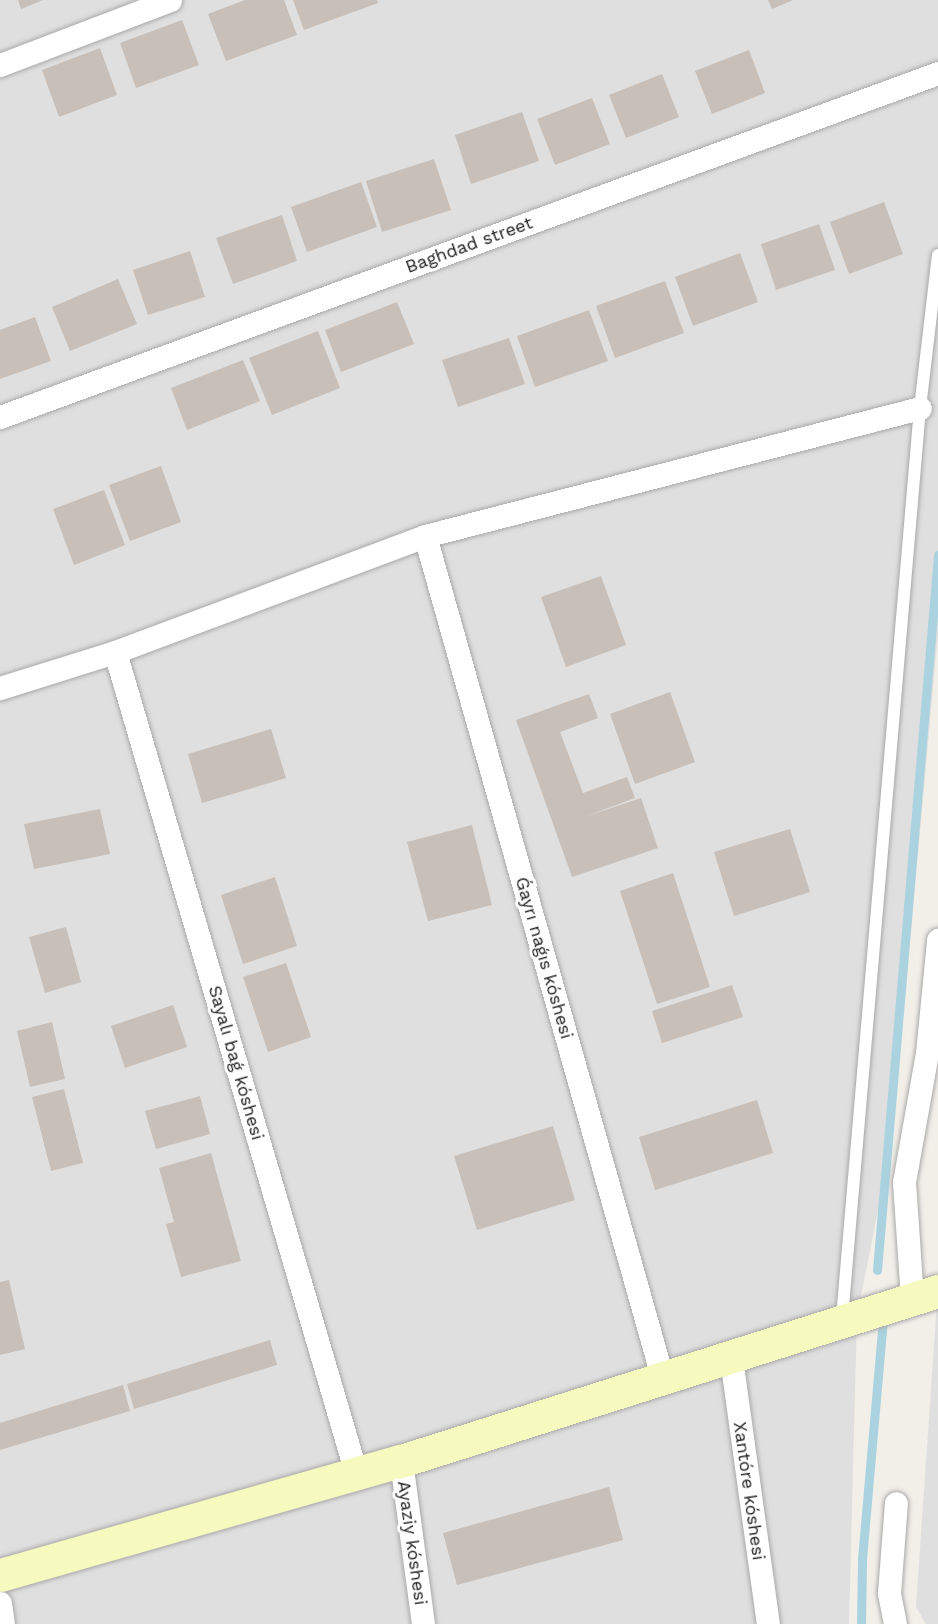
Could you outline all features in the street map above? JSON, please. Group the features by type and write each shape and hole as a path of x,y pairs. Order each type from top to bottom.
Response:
{"main road":[{"path":"0,1575 401,1461 925,1295"}],"street":[{"path":"0,65 170,0"},
{"name":"Baghdad street","path":"0,417 938,73"},
{"path":"0,688 115,652 425,537 920,408"},
{"name":"Ǵayrı naǵıs kóshesi","path":"425,537 663,1380"},
{"name":"Sayalı baǵ kóshesi","path":"115,652 356,1473"},
{"path":"925,1295 904,1182 933,1052 938,940"},
{"name":"Xantóre kóshesi","path":"731,1357 768,1624"},
{"name":"Ayaziy kóshesi","path":"401,1461 423,1624"},
{"path":"895,1624 888,1593 896,1503"},
{"path":"0,1603 3,1624"}],"lane":[{"path":"842,1321 920,408 938,255"}],"shaded area":[{"path":"0,0 938,0 938,634 892,1140 857,1316 849,1624 0,1624"},
{"path":"938,1287 938,1624 926,1624 916,1607"}],"building":[{"path":"18,0 43,0 21,9"},
{"path":"245,0 284,0 297,35 226,61 208,14"},
{"path":"293,0 377,0 378,3 304,30"},
{"path":"768,0 793,0 772,9"},
{"path":"182,20 199,65 136,88 120,43"},
{"path":"100,48 117,95 59,117 42,70"},
{"path":"749,50 765,93 712,114 695,71"},
{"path":"662,74 679,117 626,138 609,95"},
{"path":"592,98 610,144 555,165 537,119"},
{"path":"522,112 539,161 471,184 455,135"},
{"path":"434,159 451,210 382,232 366,181"},
{"path":"361,182 377,227 307,252 291,207"},
{"path":"884,202 903,254 849,274 830,222"},
{"path":"282,215 297,261 233,284 216,238"},
{"path":"819,224 835,270 776,290 761,244"},
{"path":"190,251 205,297 148,315 133,270"},
{"path":"740,253 758,302 693,326 675,277"},
{"path":"118,279 137,324 70,351 52,307"},
{"path":"665,281 684,333 615,358 596,306"},
{"path":"397,302 414,344 341,372 325,330"},
{"path":"589,310 608,361 535,387 517,336"},
{"path":"35,317 51,361 0,379 0,330"},
{"path":"318,331 340,388 272,415 249,358"},
{"path":"509,338 525,384 458,407 442,360"},
{"path":"243,360 260,401 187,430 171,388"},
{"path":"161,466 181,522 130,541 109,485"},
{"path":"104,490 125,545 74,565 53,509"},
{"path":"601,576 626,645 566,667 541,597"},
{"path":"670,692 695,762 635,784 610,714"},
{"path":"589,694 598,718 560,732 583,793 627,777 635,798 584,817 641,798 658,848 572,877 516,720"},
{"path":"271,729 286,778 202,803 188,754"},
{"path":"100,809 110,854 34,869 24,824"},
{"path":"472,825 492,905 428,921 407,842"},
{"path":"790,829 810,892 734,916 714,852"},
{"path":"673,873 710,987 657,1004 620,891"},
{"path":"275,877 297,946 243,964 221,895"},
{"path":"66,927 81,982 45,993 29,937"},
{"path":"286,963 311,1037 268,1052 243,977"},
{"path":"732,985 743,1017 662,1043 652,1011"},
{"path":"173,1005 187,1047 125,1068 111,1026"},
{"path":"52,1022 65,1079 30,1087 17,1031"},
{"path":"64,1089 83,1163 51,1171 32,1097"},
{"path":"200,1096 210,1134 156,1149 145,1111"},
{"path":"757,1100 773,1153 655,1190 639,1137"},
{"path":"553,1126 575,1200 477,1230 454,1156"},
{"path":"211,1153 241,1261 181,1277 166,1224 174,1222 159,1168"},
{"path":"9,1280 25,1349 0,1355 0,1282"},
{"path":"270,1340 277,1365 134,1409 127,1384"},
{"path":"123,1385 130,1411 0,1450 0,1423"},
{"path":"609,1487 623,1540 457,1585 443,1533"}],"waterway":[{"path":"877,1270 938,555"},
{"path":"861,1624 862,1559 883,1318"}]}
